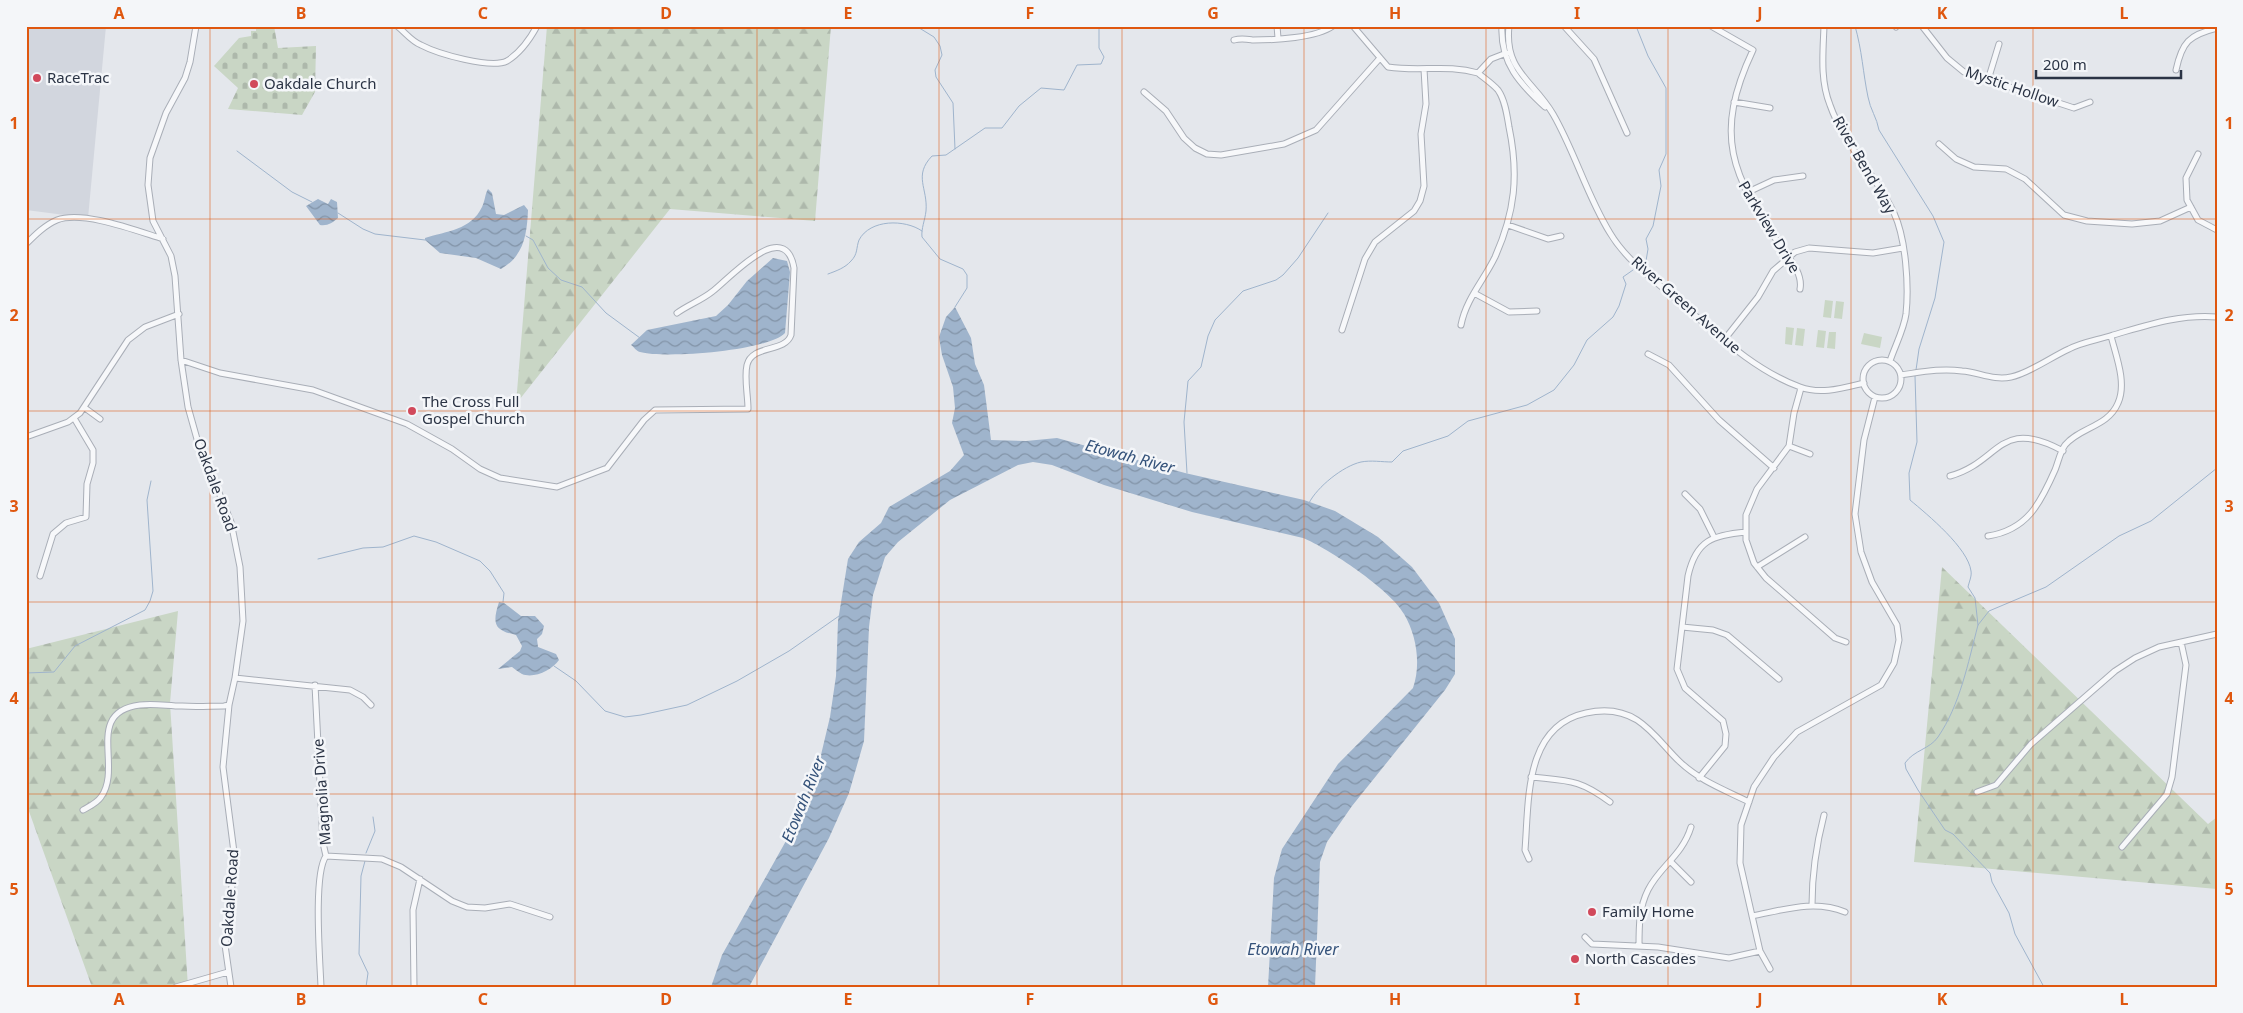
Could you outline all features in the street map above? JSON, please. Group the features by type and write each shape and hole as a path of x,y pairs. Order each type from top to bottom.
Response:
{"street":[{"name":"Oakdale Road","path":"196,26 187,72 160,128 148,169 149,203 153,221 173,263 180,314 181,360 191,418 204,458 229,516 240,568 242,621 235,678 229,704 223,767 234,860 225,945 231,987"},
{"path":"397,26 408,36 428,48 480,63 492,64 500,63 514,55 529,40 537,26"},
{"path":"1277,26 1278,38"},
{"path":"1234,40 1241,38 1278,38 1324,32 1333,26"},
{"path":"1353,26 1388,67 1458,67 1478,73 1499,91 1506,109 1516,159 1515,186 1508,225 1494,259 1464,310 1461,325"},
{"name":"River Green Avenue","path":"1502,26 1506,52 1515,77 1553,114 1611,235 1641,269 1724,340 1770,373 1801,388 1824,390 1864,383"},
{"name":"River Green Avenue","path":"1506,52 1509,26"},
{"path":"1564,26 1594,59 1627,133"},
{"name":"Parkview Drive","path":"1711,26 1753,50 1738,80 1734,102 1732,152 1746,193 1788,256 1801,283 1800,289"},
{"name":"River Bend Way","path":"1824,26 1823,79 1830,105 1841,129 1894,214 1903,248 1907,286 1906,316 1890,361"},
{"name":"Mystic Hollow","path":"1922,26 1948,58 1964,72 2074,108 2090,102"},
{"path":"2176,70 2180,51 2189,39 2200,32 2217,28"},
{"path":"1988,80 1999,44"},
{"path":"1478,73 1491,59 1506,52"},
{"path":"1144,92 1166,111 1184,138 1195,148 1207,154 1221,155 1284,144 1316,130 1380,58"},
{"path":"1342,330 1365,259 1375,242 1414,211 1420,201 1424,186 1421,134 1426,104 1424,68"},
{"path":"1734,102 1770,108"},
{"path":"1939,144 1956,159 1974,167 2006,169 2025,178 2064,215 2087,221 2132,224 2160,221 2191,207"},
{"path":"2198,154 2186,178 2187,200 2198,220 2217,230"},
{"path":"1746,193 1774,180 1803,176"},
{"path":"26,244 49,224 69,217 113,224 163,239"},
{"path":"1508,225 1548,239 1561,236"},
{"path":"181,360 220,373 313,390 407,424 451,449 480,469 500,478 557,487 607,468 644,420 655,410 748,408 748,363 753,356 785,343 792,335 794,268 789,254 778,248 763,251 748,260 711,292 677,313"},
{"path":"1724,340 1758,297 1772,271 1788,256 1809,248 1873,253 1903,248"},
{"path":"1474,294 1509,312 1537,311"},
{"path":"26,437 74,418 85,408 128,340 145,327 180,314"},
{"path":"1902,375 1942,369 1964,371 1994,378 2010,378 2024,373 2043,361 2072,347 2167,319 2196,316 2217,317"},
{"path":"1988,536 2006,533 2026,518 2039,504 2065,445 2108,418 2118,404 2122,388 2111,336"},
{"path":"1648,354 1669,365 1719,420 1774,468"},
{"path":"1878,360 1890,361 1895,364 1902,375 1897,392 1887,398 1875,397 1870,394 1864,383 1864,372 1872,362 1878,360"},
{"path":"1801,388 1794,413 1789,446 1757,489 1746,515 1746,540 1757,567 1766,578 1835,638 1846,642"},
{"path":"1770,969 1760,951 1740,862 1741,825 1754,787 1774,757 1797,732 1881,685 1894,663 1899,640 1897,625 1872,582 1861,552 1854,514 1864,440 1875,397"},
{"path":"85,408 100,418"},
{"path":"40,576 53,534 66,523 86,517 87,484 93,463 93,450 74,418"},
{"path":"1950,476 1967,472 1993,449 2011,440 2027,437 2043,440 2063,451"},
{"path":"1789,446 1810,454"},
{"path":"1685,494 1700,509 1714,537"},
{"path":"1699,778 1725,746 1726,734 1723,721 1685,688 1677,668 1691,560 1701,547 1714,537 1746,532"},
{"path":"1757,567 1805,537"},
{"path":"1682,627 1713,630 1727,635 1778,679"},
{"path":"1977,792 1996,785 2031,744 2115,671 2135,658 2159,647 2217,634"},
{"path":"2122,847 2168,794 2172,777 2186,665 2181,642"},
{"path":"235,678 350,690 363,697 371,705"},
{"name":"Magnolia Drive","path":"315,685 326,856 321,862 319,910 321,987"},
{"path":"83,810 96,802 106,788 109,765 108,729 114,718 120,713 141,704 224,706 229,704"},
{"path":"1529,859 1525,850 1532,766 1552,731 1578,715 1607,711 1621,712 1637,720 1699,778 1749,802"},
{"path":"1532,776 1575,781 1589,786 1610,802"},
{"path":"1812,905 1812,872 1816,844 1824,815"},
{"path":"1639,946 1639,915 1649,889 1686,843 1692,827"},
{"path":"326,856 382,859 401,867 452,901 467,907 485,908 510,904 550,917"},
{"path":"1671,862 1692,882"},
{"path":"414,987 413,910 420,879"},
{"path":"1752,916 1812,905 1831,906 1844,912"},
{"path":"1585,937 1592,944 1658,946 1729,958 1760,951"},
{"path":"176,987 228,972"}],"shaded area":[{"path":"26,26 106,26 88,218 26,210"}],"green space":[{"path":"256,26 274,26 278,48 316,46 315,92 302,115 228,109 238,88 214,66 239,38 251,36 251,31 256,31"},
{"path":"547,26 831,26 815,221 670,209 516,404"},
{"path":"1825,300 1833,301 1831,318 1823,317"},
{"path":"1836,301 1844,302 1842,319 1834,318"},
{"path":"1786,327 1794,328 1792,345 1785,344"},
{"path":"1797,328 1805,329 1803,346 1795,345"},
{"path":"1818,330 1826,331 1824,348 1816,347"},
{"path":"1829,332 1836,332 1835,349 1827,348"},
{"path":"1864,333 1882,337 1880,348 1861,344"},
{"path":"1942,567 2208,824 2217,817 2217,889 1914,862"},
{"path":"178,611 170,703 188,987 92,987 26,803 26,649"}],"water":[{"path":"488,189 492,193 496,214 504,215 524,205 528,210 527,228 523,244 509,264 501,269 476,258 440,253 425,240 425,238 450,231 472,221 482,207"},
{"path":"318,199 328,204 331,199 337,202 338,218 330,224 320,225 306,206"},
{"path":"773,258 787,261 790,272 785,333 759,345 692,354 653,354 639,351 631,345 647,330 716,316 728,305 747,281"},
{"name":"Etowah River","path":"955,307 971,338 975,364 984,385 991,440 1026,441 1057,438 1185,473 1304,500 1335,511 1378,537 1412,567 1439,603 1455,639 1455,674 1445,690 1352,806 1327,842 1320,862 1315,987 1268,987 1274,878 1282,849 1338,764 1413,688 1417,670 1415,641 1404,614 1397,604 1373,582 1343,560 1303,538 1192,512 1104,485 1052,465 1033,462 1018,465 950,500 898,542 885,557 873,595 869,627 864,741 849,793 829,838 749,987 711,987 722,955 796,823 820,759 830,717 836,676 838,621 848,559 859,542 881,523 889,507 950,471 964,455 952,423 955,408 953,387 942,355 939,337 946,317"},
{"path":"499,602 504,603 521,616 535,616 544,626 542,634 537,639 538,647 556,654 559,660 556,664 542,673 532,675 522,674 512,667 498,669 520,651 522,646 516,635 503,631 497,625 496,616"}],"waterway":[{"path":"916,26 934,37 940,46 942,55 935,70 936,77 953,103 955,149"},
{"path":"955,307 967,288 967,275 963,269 940,259 922,237 926,211 922,176 926,163 932,156 946,155 985,128 1002,128 1019,106 1041,88 1064,90 1077,65 1101,64 1104,57 1099,48 1099,26"},
{"path":"1636,26 1648,56 1666,88 1666,154 1659,170 1661,186 1653,226 1646,239 1648,249 1646,261"},
{"path":"1855,26 1866,88 1879,130 1933,216 1944,242 1935,298 1919,349 1916,370"},
{"path":"237,151 292,192 312,202"},
{"path":"338,213 363,229 375,234 425,240"},
{"path":"1187,473 1184,422 1188,381 1201,367 1208,336 1215,320 1243,291 1276,280 1283,275 1298,258 1328,213"},
{"path":"828,274 851,261 856,253 859,240 871,228 888,223 897,223 907,224 922,231"},
{"path":"526,236 533,240 548,268 561,280 582,287 606,313 640,338"},
{"path":"1309,503 1324,484 1354,464 1369,461 1392,462 1403,451 1448,436 1468,421 1527,405 1554,390 1574,365 1587,340 1613,317 1619,306 1626,284 1623,277 1633,270"},
{"path":"1915,376 1917,442 1909,473 1910,500 1946,532 1963,552 1971,573 1968,587 1975,598 1978,625"},
{"path":"2044,987 2015,934 2009,913 1992,882 1990,873 1953,834 1945,830 1918,790 1906,769 1905,763 1913,755 1935,741 1946,725 1958,698 1978,625 1989,611 2046,587 2119,536 2151,521 2217,468"},
{"path":"26,673 54,672 75,646 145,610 153,591 147,500 151,481"},
{"path":"318,559 363,548 383,547 414,536 436,542 480,561 490,571 504,593 503,602"},
{"path":"554,666 576,681 605,711 625,717 641,715 687,705 737,681 789,651 839,616"},
{"path":"366,853 375,831 373,817"},
{"path":"365,861 361,876 359,954 368,973 366,987"}],"place":[{"name":"RaceTrac","path":"37,78"},
{"name":"Oakdale Church","path":"254,84"},
{"name":"The Cross Full Gospel Church","path":"412,411"},
{"name":"Family Home","path":"1592,912"},
{"name":"North Cascades","path":"1575,959"}]}
